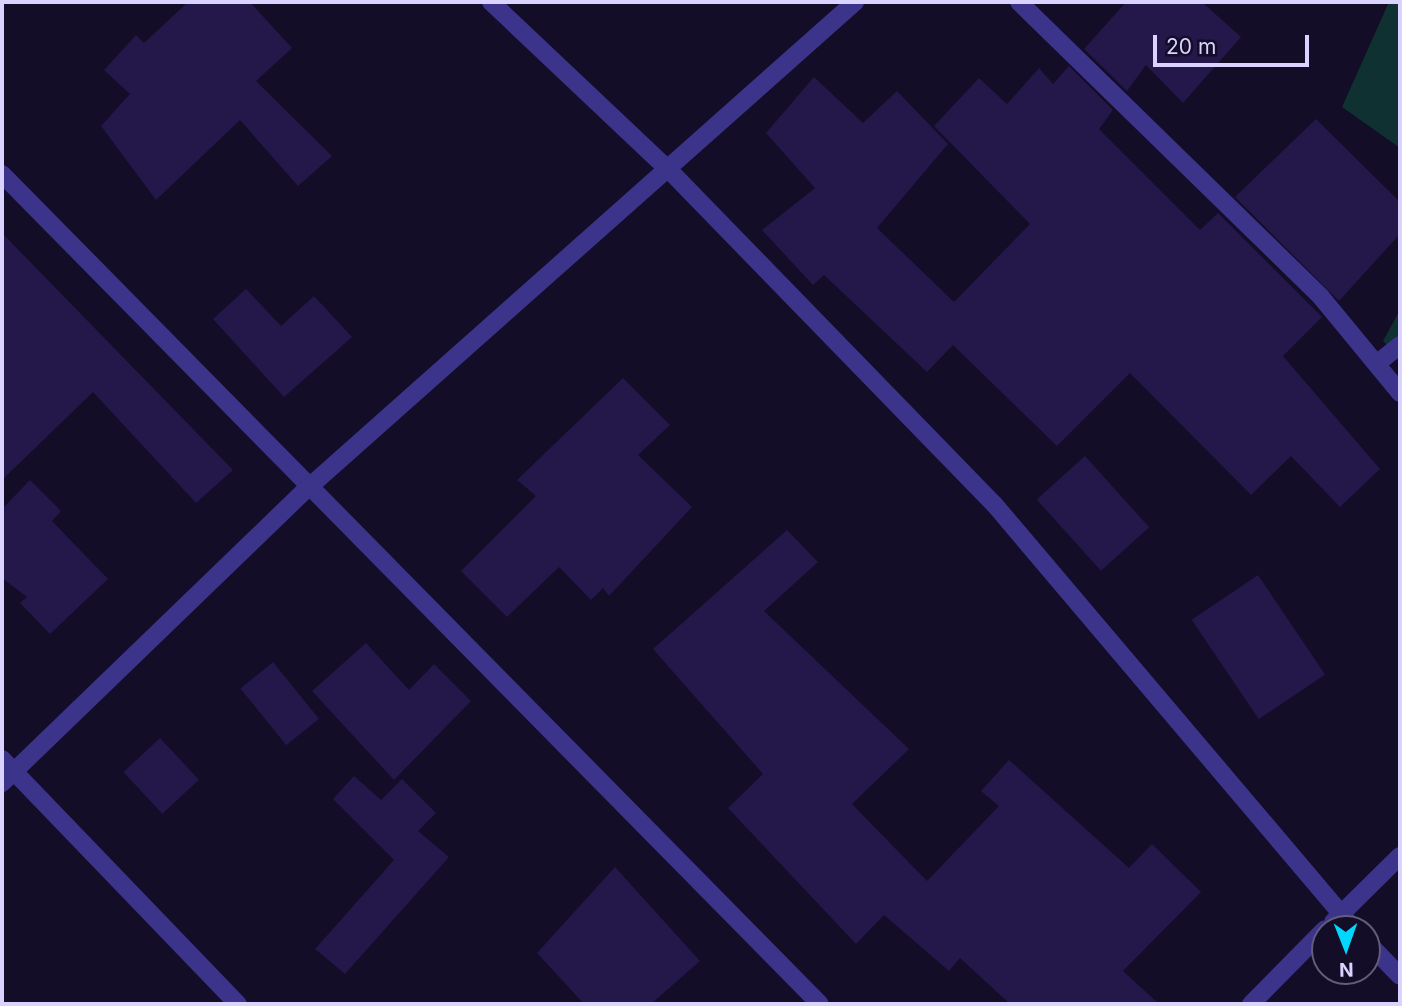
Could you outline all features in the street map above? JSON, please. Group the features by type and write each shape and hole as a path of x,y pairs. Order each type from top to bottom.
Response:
{"street":[{"path":"491,2 671,172 994,504 1340,914 1400,856"},
{"path":"238,1004 6,771 308,488 671,172 855,2"},
{"path":"1020,2 1379,362 1400,393"},
{"path":"2,174 308,488 820,1004"},
{"path":"1379,362 1400,345"},
{"path":"1251,1004 1311,943"},
{"path":"1381,956 1400,976"}],"green space":[{"path":"1389,2 1400,2 1400,148 1342,107"},
{"path":"1400,310 1400,357 1383,341"}],"building":[{"path":"188,2 250,2 292,48 256,81 332,156 298,186 240,120 156,200 101,126 130,94 104,70 136,35 144,43"},
{"path":"1126,2 1202,2 1241,37 1183,103 1146,65 1127,91 1084,49"},
{"path":"1069,66 1113,110 1099,129 1200,230 1218,213 1322,317 1283,356 1380,469 1340,507 1291,456 1251,495 1130,373 1057,446 953,345 927,372 824,275 813,285 762,230 815,188 766,133 814,77 863,123 897,91 948,144 877,228 954,302 1030,224 934,126 979,78 1007,104 1039,68 1053,84"},
{"path":"1316,119 1400,202 1400,234 1339,301 1235,197"},
{"path":"2,233 233,470 196,503 93,392 2,480"},
{"path":"246,289 281,326 314,296 352,337 284,397 213,319"},
{"path":"623,378 670,425 638,455 692,507 609,596 603,588 591,600 559,567 507,617 461,571 536,496 517,480"},
{"path":"1085,456 1149,527 1101,571 1037,499"},
{"path":"30,480 61,511 52,521 108,579 50,634 20,603 27,597 2,578 2,509"},
{"path":"787,530 818,562 764,611 909,749 852,804 927,881 999,806 981,791 1009,760 1129,868 1152,844 1201,892 1123,971 1159,1004 1010,1004 960,958 949,971 884,915 856,944 728,808 763,774 653,649"},
{"path":"1258,575 1325,674 1259,719 1192,620"},
{"path":"366,643 409,690 434,664 471,701 394,780 312,691"},
{"path":"273,662 319,719 286,745 240,688"},
{"path":"160,738 199,780 162,814 123,772"},
{"path":"354,776 381,800 402,779 436,813 418,831 449,857 345,974 315,949 394,860 333,799"},
{"path":"615,867 700,961 651,1004 584,1004 537,953"}]}
